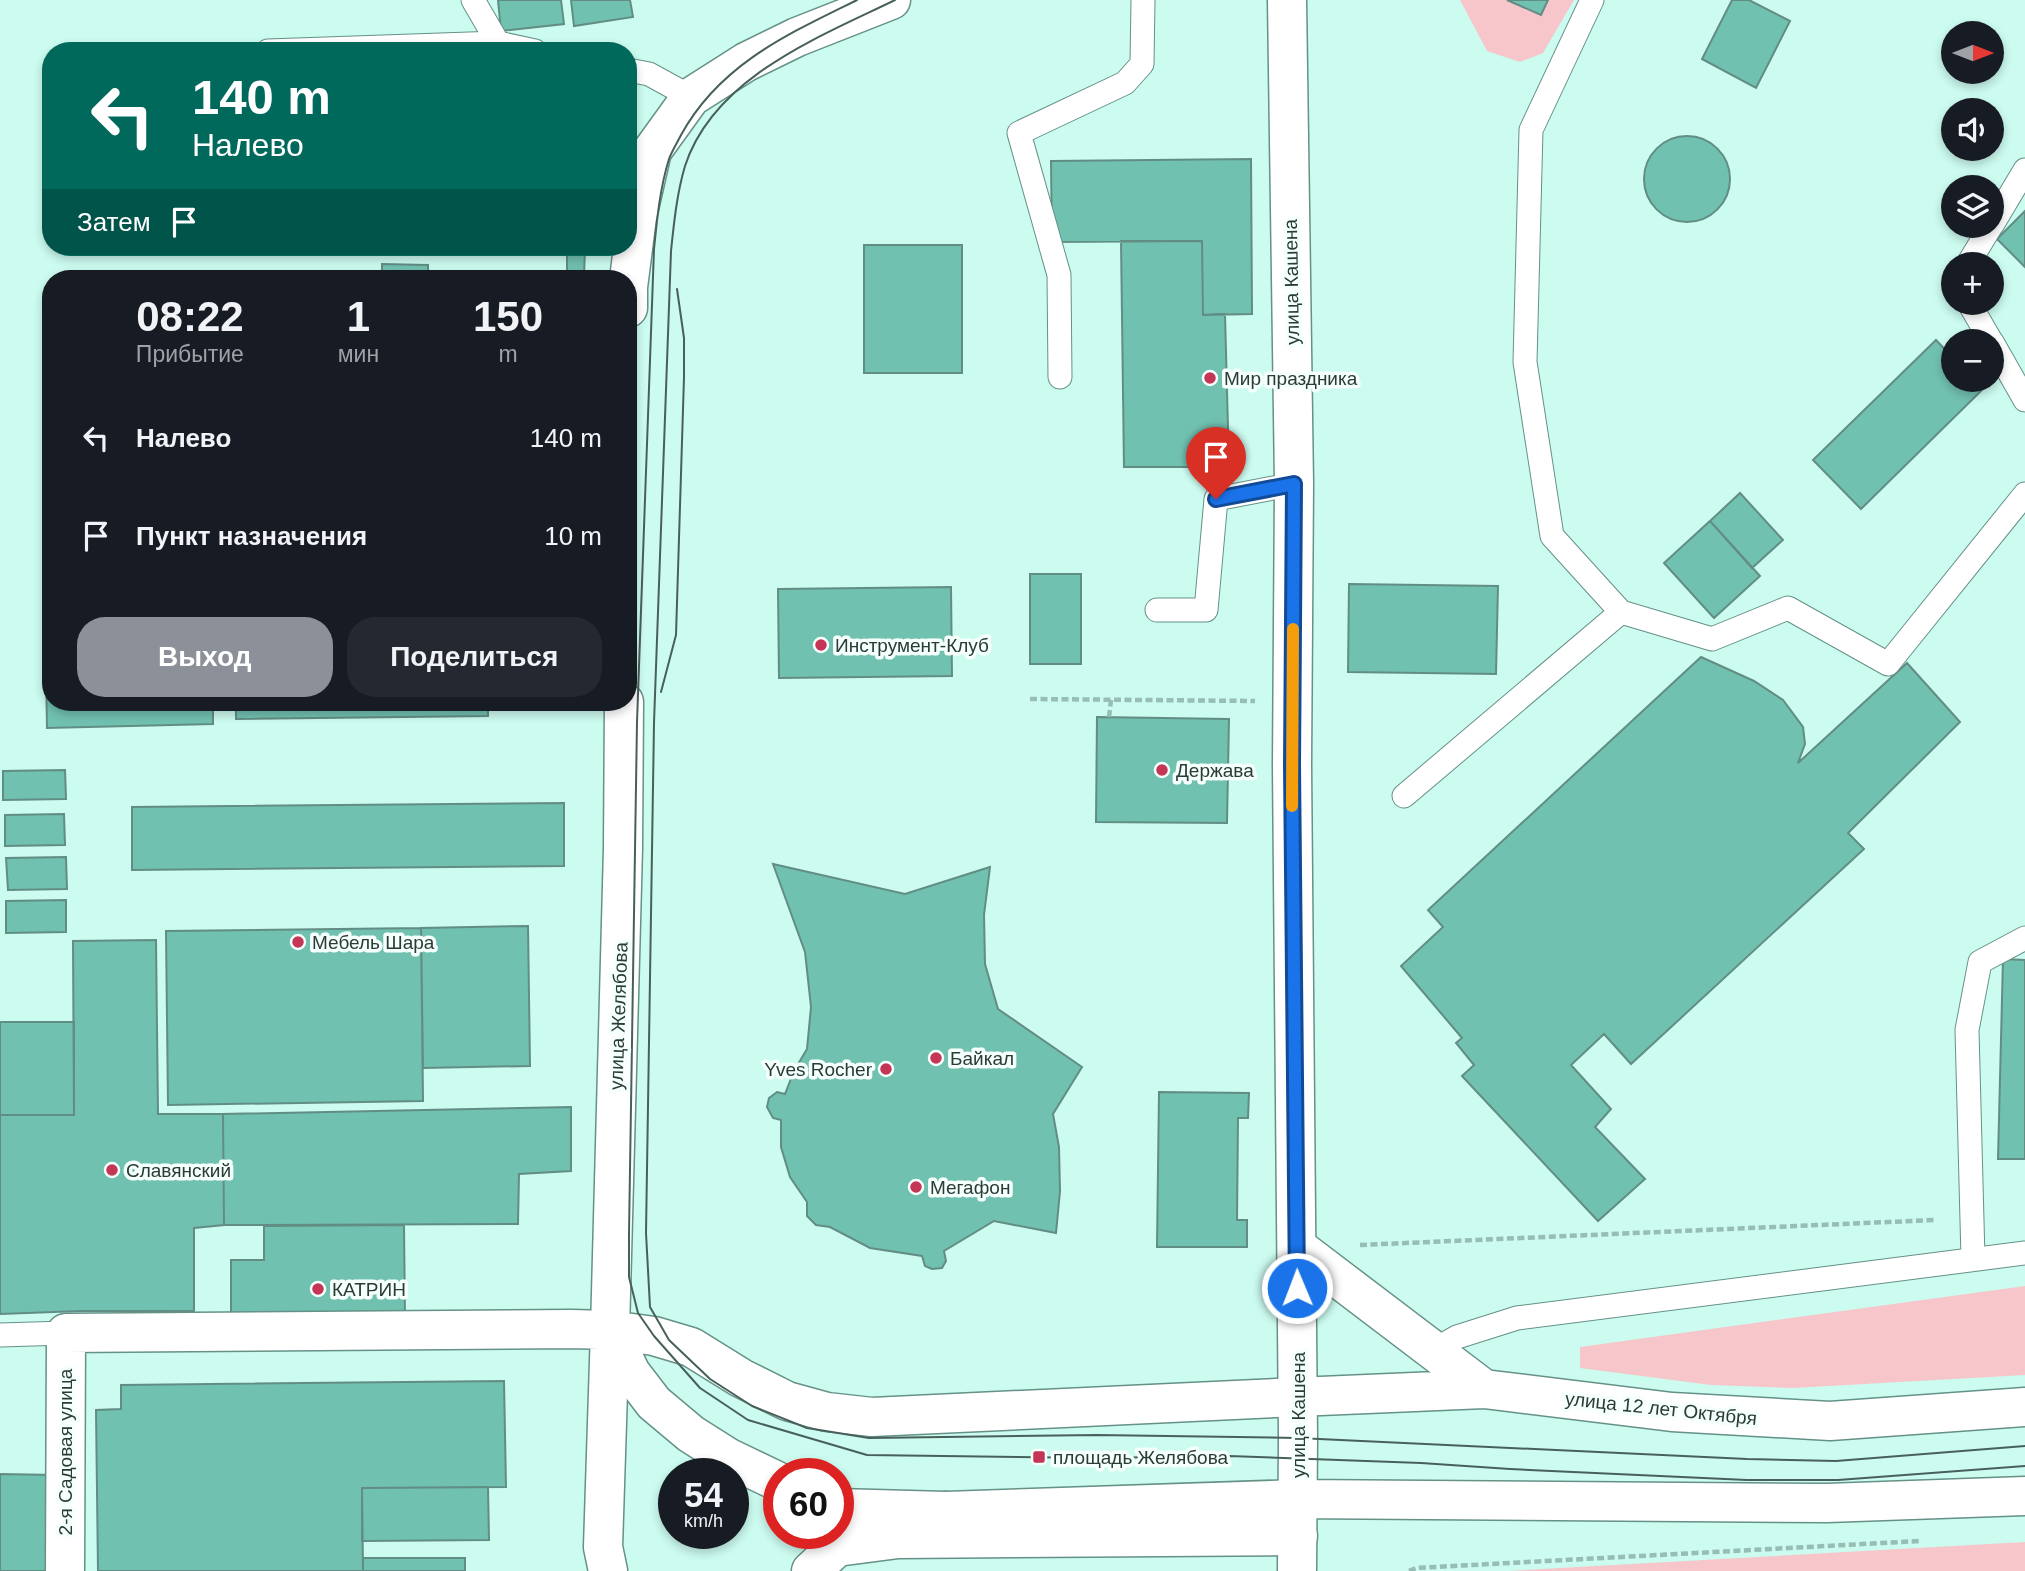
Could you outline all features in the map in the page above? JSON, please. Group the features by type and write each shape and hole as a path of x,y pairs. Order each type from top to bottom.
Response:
{"street":[{"path":"637,217 652,151 691,97 746,62 797,37 891,0"},
{"name":"улица Кашена","path":"1287,0 1294,484 1292,765 1298,1535"},
{"name":"улица Желябова","path":"608,1571 603,1547 623,848 624,711"},
{"path":"1297,1247 1484,1389"},
{"path":"610,1330 631,1373 654,1403 691,1434 729,1458 763,1474"},
{"name":"улица 12 лет Октября","path":"66,1332 610,1330 654,1336 691,1347 741,1378 787,1401 827,1412 872,1417 1484,1389 1672,1412 1830,1421 2025,1407"},
{"name":"2-я Садовая улица","path":"65,1571 66,1332"},
{"path":"828,1550 898,1539 1298,1535 1827,1503 2025,1496"},
{"path":"854,1508 946,1511 1298,1535"}],"lane":[{"path":"473,0 497,42"},
{"path":"1060,377 1059,275 1019,133 1125,83 1142,64 1143,0"},
{"path":"1592,0 1531,130 1525,362 1552,536 1621,612 1712,639 1788,608 1888,664 2025,494"},
{"path":"637,72 649,74 691,97"},
{"path":"2004,205 2025,170"},
{"path":"2004,364 2025,400"},
{"path":"1157,610 1206,610 1216,499 1294,484"},
{"path":"1404,796 1621,612"},
{"path":"1973,1259 1967,1030 1980,962 2025,938"},
{"path":"1432,1351 1457,1336 1517,1318 2025,1253"},
{"path":"0,1335 66,1332"}],"path":[{"path":"1030,699 1256,701"},
{"path":"1109,717 1111,700"},
{"path":"1360,1245 1934,1220"},
{"path":"1409,1571 1416,1568 1933,1540"}],"shaded area":[{"path":"1460,0 1574,0 1543,53 1520,62 1487,51"},
{"path":"2025,1286 2025,1375 1793,1388 1711,1385 1580,1368 1580,1347"},
{"path":"2025,1542 2025,1571 1508,1571"}],"building":[{"path":"498,0 561,0 564,24 501,31"},
{"path":"571,0 630,0 633,17 574,26"},
{"path":"1507,0 1548,0 1541,15"},
{"path":"1732,0 1749,0 1790,21 1756,88 1702,59"},
{"path":"1687,136 1703,140 1717,149 1726,163 1730,179 1726,195 1717,209 1703,218 1687,222 1671,218 1657,209 1648,195 1644,179 1648,163 1657,149 1671,140"},
{"path":"1251,159 1252,314 1203,315 1202,241 1052,242 1051,161"},
{"path":"2025,211 2025,267 1997,239 2004,238 2004,232"},
{"path":"1121,241 1202,241 1203,315 1225,314 1229,467 1124,467"},
{"path":"864,245 962,245 962,373 864,373"},
{"path":"567,256 585,256 584,270 567,270"},
{"path":"382,264 428,265 428,270 382,270"},
{"path":"1936,340 1941,345 1941,392 1980,392 1861,509 1813,460"},
{"path":"1740,493 1783,540 1752,568 1710,521"},
{"path":"1710,521 1760,576 1714,618 1664,563"},
{"path":"1030,574 1081,574 1081,664 1030,664"},
{"path":"1349,584 1498,586 1496,674 1348,672"},
{"path":"951,587 952,676 779,678 778,589"},
{"path":"1701,657 1754,681 1783,700 1803,727 1805,744 1798,763 1907,663 1960,722 1848,833 1864,849 1631,1064 1604,1034 1571,1065 1611,1109 1595,1127 1645,1179 1598,1221 1462,1076 1474,1065 1456,1043 1462,1038 1401,966 1443,927 1428,910"},
{"path":"47,711 213,711 213,724 47,728"},
{"path":"236,711 488,711 488,716 236,719"},
{"name":"Держава","path":"1097,717 1229,719 1227,823 1096,822"},
{"path":"65,770 66,799 3,800 3,771"},
{"path":"564,803 564,866 132,870 132,807"},
{"path":"64,814 65,845 5,846 5,815"},
{"path":"66,857 67,889 8,890 6,858"},
{"name":"Байкал","path":"773,864 905,894 990,867 984,915 985,964 998,1009 1082,1067 1053,1114 1059,1147 1060,1191 1056,1233 994,1221 944,1251 946,1261 942,1268 932,1269 925,1266 922,1256 870,1248 830,1227 816,1225 807,1216 807,1202 790,1177 781,1147 781,1120 773,1118 767,1107 769,1098 777,1092 785,1094 807,1049 811,1007 805,952"},
{"path":"66,900 66,932 6,933 6,901"},
{"path":"528,926 530,1066 423,1068 421,928"},
{"path":"421,928 423,1101 168,1105 166,931"},
{"name":"Славянский","path":"156,940 158,1114 223,1114 224,1225 194,1228 194,1311 0,1314 0,1115 74,1115 73,941"},
{"path":"2003,959 2025,960 2025,1159 1998,1159"},
{"path":"0,1022 74,1022 74,1115 0,1115"},
{"path":"1159,1092 1249,1093 1248,1118 1238,1118 1237,1220 1247,1220 1247,1247 1157,1247"},
{"name":"Славянский","path":"571,1107 571,1171 519,1174 518,1224 224,1225 223,1114"},
{"name":"КАТРИН","path":"404,1225 405,1318 231,1319 231,1260 264,1260 264,1226"},
{"path":"504,1381 506,1487 362,1488 363,1571 98,1571 96,1410 121,1409 121,1385"},
{"path":"0,1474 54,1475 53,1571 0,1571"},
{"path":"488,1487 489,1540 362,1541 362,1488"},
{"path":"363,1558 465,1558 465,1571 363,1571"}],"tram line":[{"path":"857,0 781,39 736,70 715,89 697,110 669,159 659,204 654,249 637,722 629,1234 629,1277 638,1313 654,1336 700,1388 748,1420 867,1455 1099,1458 1229,1456 1747,1480 1838,1480 2025,1466"},
{"path":"895,0 803,45 744,84 719,108 699,135 685,166 678,197 671,251 654,723 646,1233 650,1307 669,1340 710,1379 752,1406 807,1428 869,1438 1097,1435 1298,1438 1836,1461 2025,1446"},
{"path":"661,692 676,635 684,377 684,338 677,289"}],"slow traffic":[{"path":"1292,806 1293,629"}],"place":[{"name":"Мир праздника","path":"1210,378"},
{"name":"Инструмент-Клуб","path":"821,645"},
{"name":"Держава","path":"1162,770"},
{"name":"Мебель Шара","path":"298,942"},
{"name":"Байкал","path":"936,1058"},
{"name":"Yves Rocher","path":"886,1069"},
{"name":"Славянский","path":"112,1170"},
{"name":"Мегафон","path":"916,1187"},
{"name":"КАТРИН","path":"318,1289"},
{"name":"площадь Желябова","path":"1039,1457"}],"route":[{"path":"1216,499 1294,484 1292,765 1297,1288"}]}
